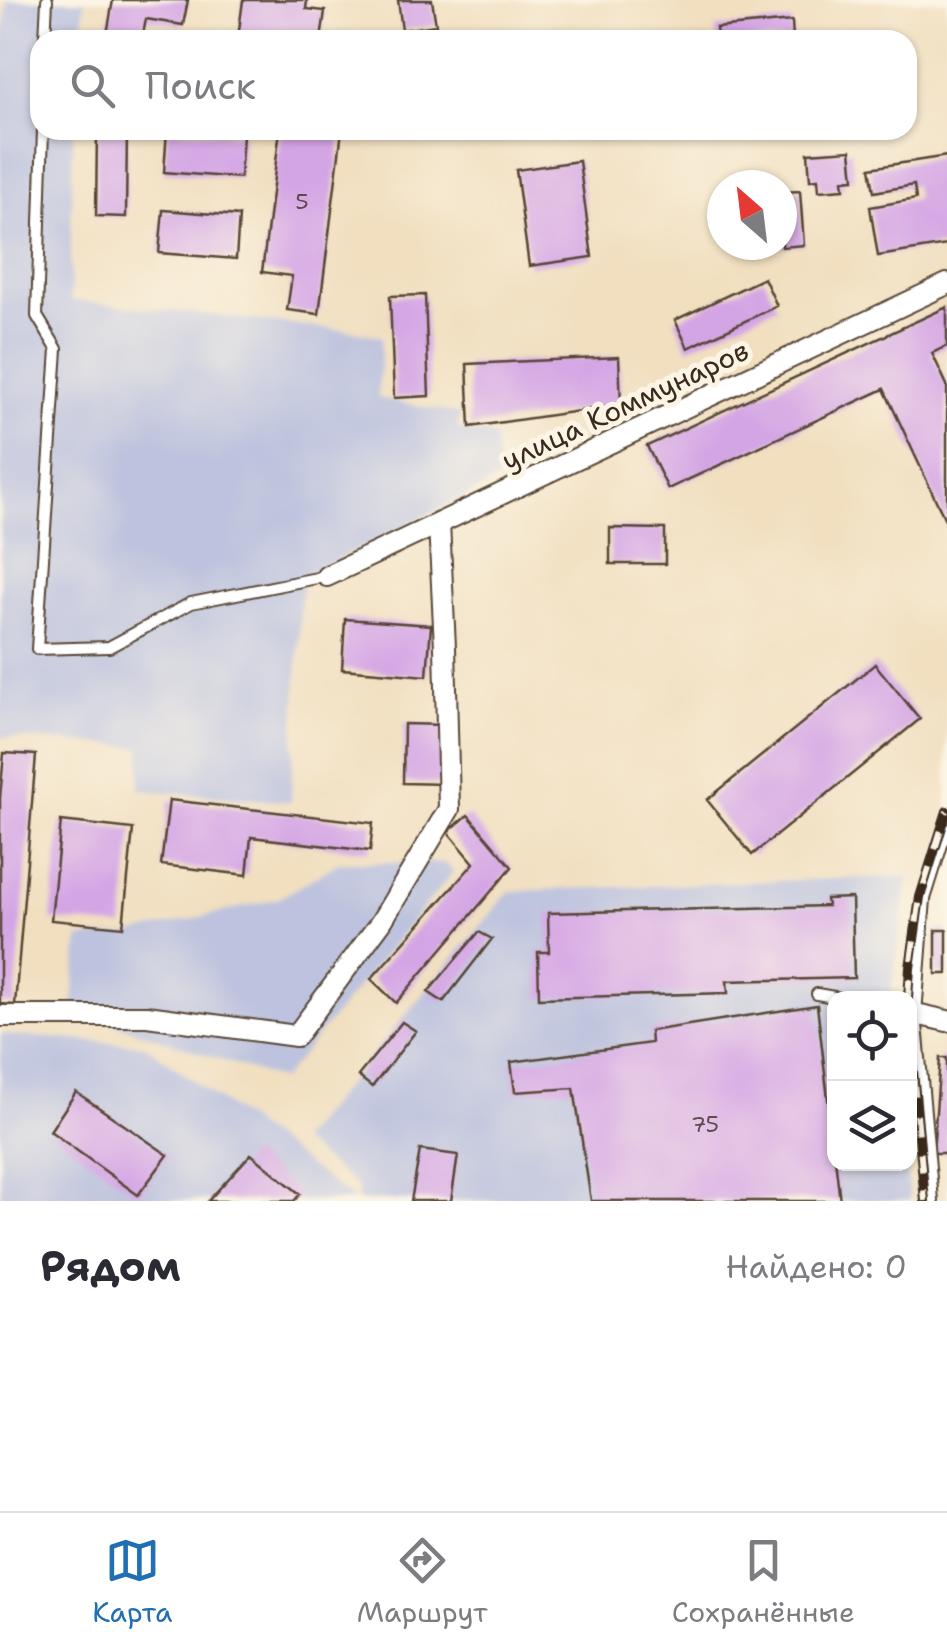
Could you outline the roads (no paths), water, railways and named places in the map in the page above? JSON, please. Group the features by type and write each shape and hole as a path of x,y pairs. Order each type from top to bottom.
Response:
{"street":[{"name":"улица Коммунаров","path":"327,576 947,284"},
{"path":"0,1016 147,1016 296,1036 381,922 449,809 438,524"},
{"path":"917,1014 947,1020"}],"lane":[{"path":"46,30 47,0"},
{"path":"43,140 37,316 57,350 37,649 109,647 191,603 327,576"},
{"path":"915,991 925,899 947,829"},
{"path":"817,994 827,996"},
{"path":"917,1058 933,1201"}],"railway":[{"path":"908,991 920,897 947,811"},
{"path":"914,1081 925,1201"}]}
